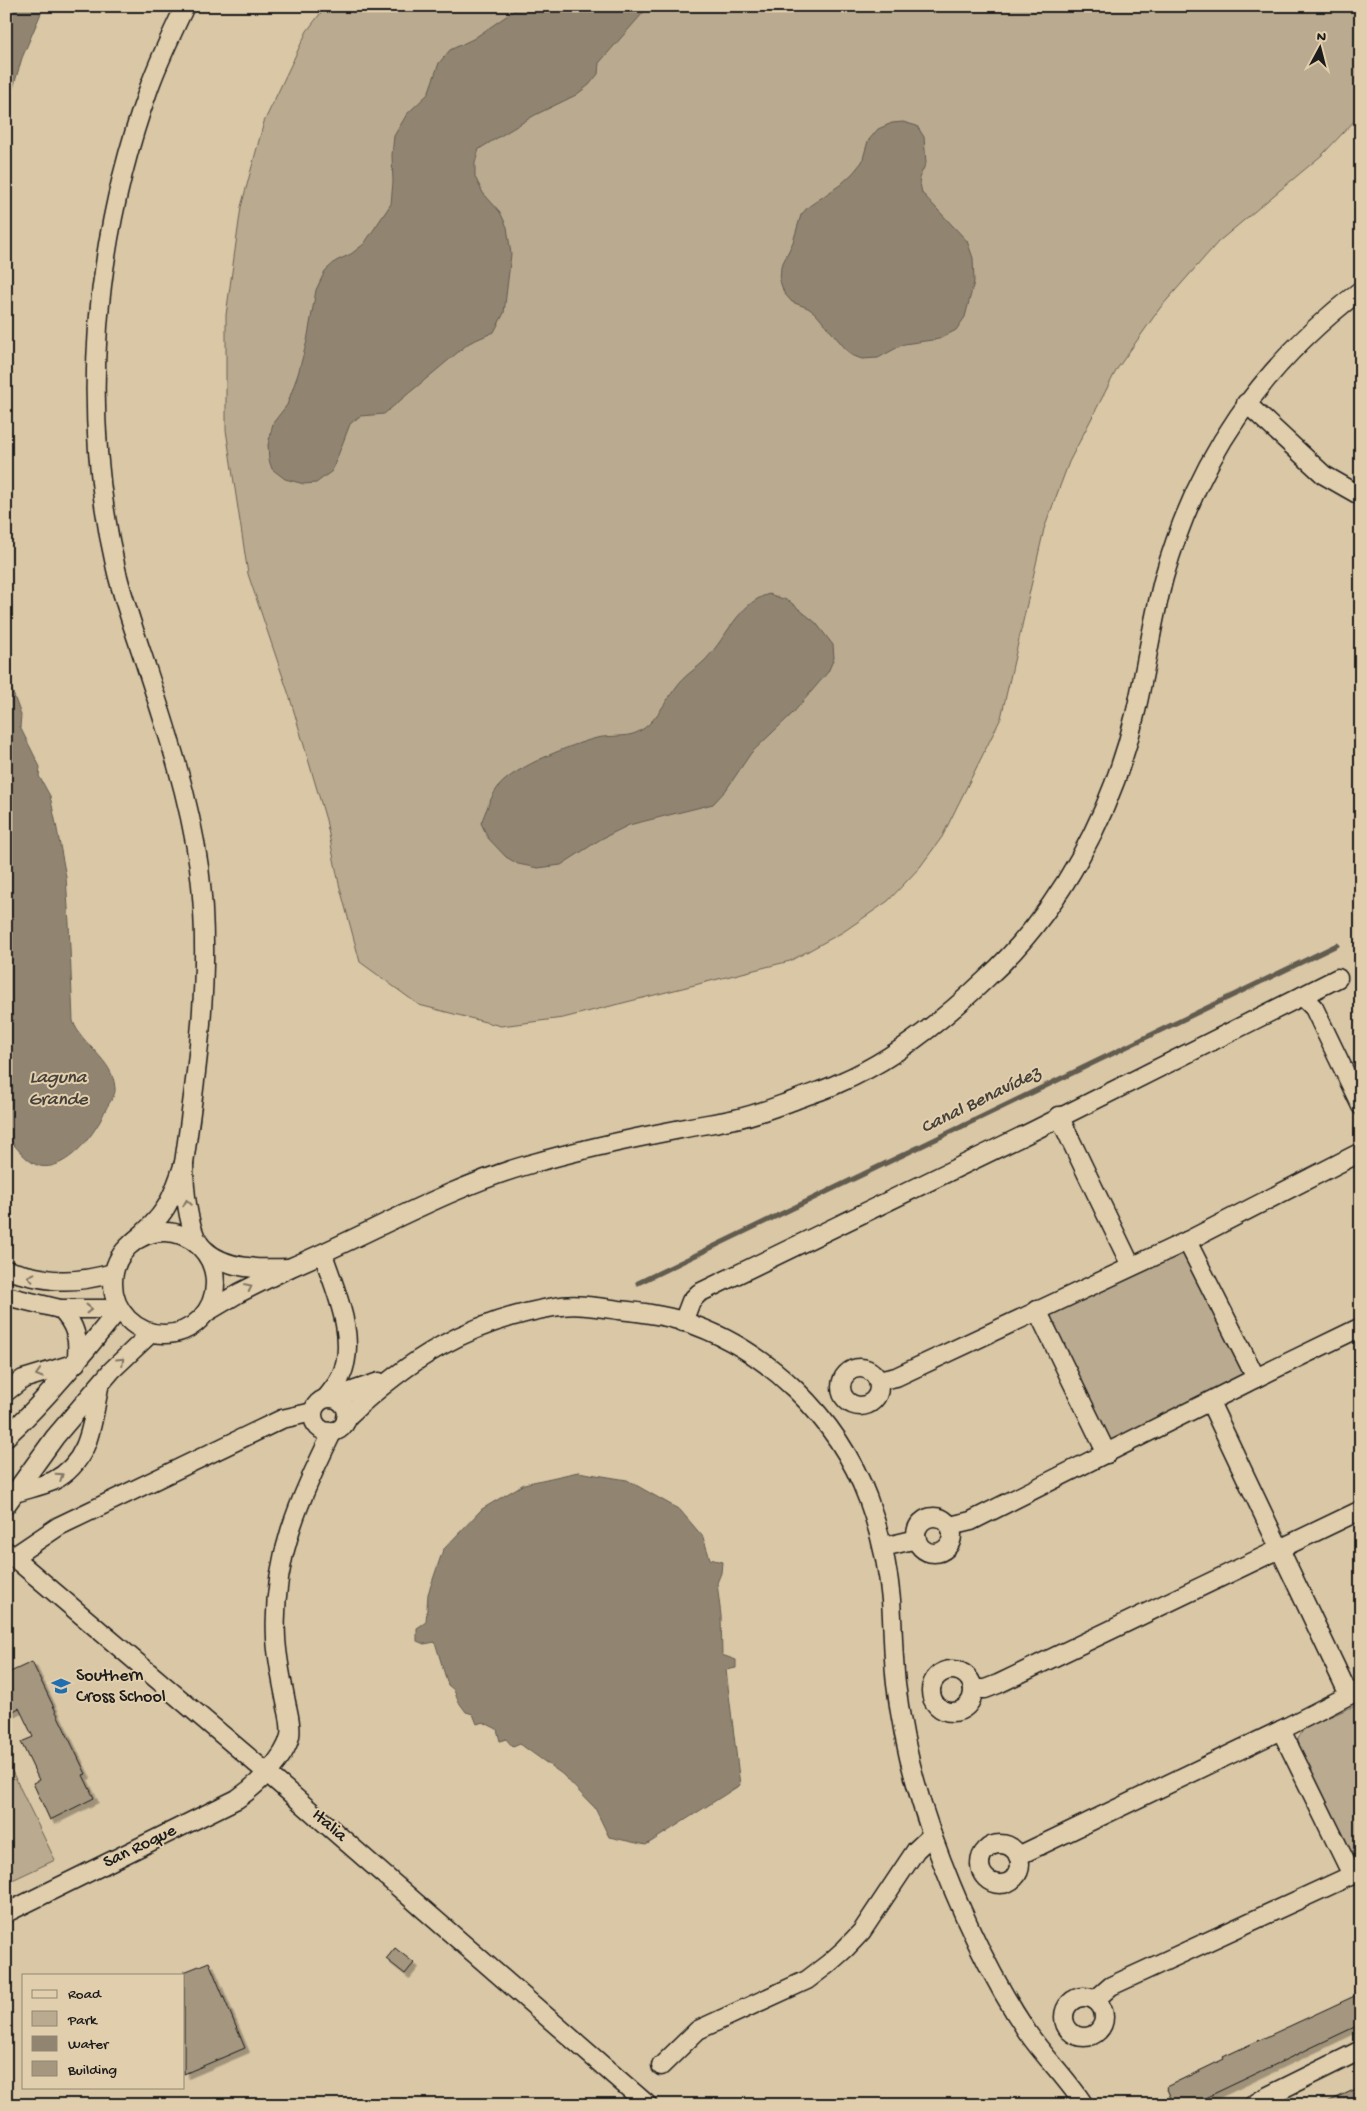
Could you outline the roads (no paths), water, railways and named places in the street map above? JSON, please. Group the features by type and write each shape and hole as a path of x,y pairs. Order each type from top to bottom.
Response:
{"street":[{"path":"185,6 150,86 132,141 117,197 99,302 95,411 99,468 116,568 173,753 189,815 199,867 204,937 203,997 197,1072 184,1163 184,1185 194,1232 212,1263 216,1279 214,1296 207,1312"},
{"path":"184,1163 168,1207 153,1225 132,1243 117,1262 113,1273 115,1298 120,1309 133,1324 151,1333 167,1335 182,1331 196,1324 207,1312 239,1292 464,1188 523,1166 599,1145 736,1119 768,1110 840,1083 890,1056 947,1014 990,976 1020,944 1054,900 1079,858 1111,792 1135,715 1164,576 1183,521 1210,461 1246,403 1270,374 1332,312 1361,290"},
{"path":"1246,403 1324,475 1361,496"},
{"path":"683,1322 691,1301 699,1294 1338,978"},
{"path":"1302,996 1314,1008 1361,1106"},
{"path":"1060,1116 1131,1266"},
{"path":"878,1381 896,1377 1187,1240 1361,1152"},
{"path":"132,1243 146,1235 160,1232 176,1233 191,1239 219,1259 240,1266 262,1269 289,1268"},
{"path":"1187,1240 1256,1378"},
{"path":"323,1254 346,1332 346,1346 341,1376 329,1398"},
{"path":"6,1270 33,1278 65,1282 85,1281 113,1273"},
{"path":"6,1296 60,1309 120,1309"},
{"path":"393,1376 317,1404 313,1412 315,1423 318,1427 328,1432 342,1427 346,1418 393,1376 428,1352 470,1330 502,1319 558,1306 579,1306 648,1313 683,1322 734,1345 766,1365 811,1406 831,1431 853,1466 867,1497 883,1547 891,1597 895,1680 899,1709 922,1804 950,1882 983,1957 1028,2033 1084,2105"},
{"path":"60,1309 68,1317 74,1328 78,1345 76,1363"},
{"path":"6,1437 28,1417 76,1363 120,1309"},
{"path":"1037,1310 1107,1454"},
{"path":"950,1526 971,1521 1361,1327"},
{"path":"11,1499 55,1438 99,1385 151,1333"},
{"path":"6,1392 23,1379 76,1363"},
{"path":"11,1499 52,1481 66,1472 81,1457 91,1433 99,1385"},
{"path":"329,1398 342,1403 345,1408 346,1418"},
{"path":"1018,1856 1281,1730 1355,1692 1280,1549 1210,1402"},
{"path":"10,1554 77,1517 282,1418 313,1412"},
{"name":"San Roque","path":"6,1912 237,1799 250,1790 278,1760 290,1736 290,1726 278,1664 276,1638 278,1577 292,1520 333,1431"},
{"path":"973,1689 985,1689 998,1684 1361,1510"},
{"path":"929,1517 941,1518 950,1526 952,1538 942,1551 930,1552 925,1550 917,1539 919,1524 929,1517"},
{"path":"883,1547 917,1539"},
{"name":"Italia","path":"10,1554 266,1772 648,2105"},
{"path":"1095,2000 1111,1986 1356,1873 1281,1730"},
{"path":"661,2066 698,2030 807,1980 828,1964 862,1931 916,1850 932,1834"},
{"path":"1253,2105 1361,2050"}],"water":[{"path":"6,6 44,6 22,58 6,112"},
{"path":"521,6 649,6 599,63 598,74 589,85 576,95 535,115 479,149 475,163 475,177 483,193 500,212 507,227 511,254 504,313 494,332 469,343 384,414 360,416 350,424 332,471 316,483 304,484 285,479 272,469 268,445 273,423 287,405 298,374 307,341 316,290 325,271 336,261 351,254 364,244 391,204 394,136 407,114 428,94 439,63 450,50 473,39"},
{"path":"903,122 917,126 924,137 926,163 919,178 922,193 967,241 973,258 974,282 965,317 956,330 939,339 904,344 878,358 862,359 851,355 815,313 792,302 784,293 780,281 781,267 793,242 801,215 808,207 840,185 853,173 862,162 868,141 878,129 892,123"},
{"path":"769,594 789,601 816,623 833,645 834,658 828,672 793,713 751,753 726,790 713,804 629,825 601,839 561,865 538,868 518,864 506,857 488,838 481,823 494,794 507,779 530,764 573,745 597,738 633,734 644,728 655,717 680,682 710,654 740,614 758,599"},
{"name":"Laguna Grande","path":"6,674 21,715 20,727 40,767 39,776 50,796 56,824 66,877 73,1021 83,1038 109,1069 115,1088 100,1122 87,1140 65,1160 48,1166 40,1166 30,1161 6,1136"},
{"path":"578,1472 627,1480 680,1510 703,1537 710,1559 722,1562 721,1573 717,1583 721,1616 722,1655 736,1660 736,1668 726,1670 740,1785 646,1845 609,1837 595,1808 562,1774 520,1744 513,1747 506,1739 500,1741 497,1729 483,1722 477,1724 473,1714 466,1712 458,1701 454,1690 448,1685 435,1642 424,1644 417,1641 417,1628 426,1622 428,1594 443,1550 482,1509 524,1484"}],"waterway":[{"name":"Canal Benavídez","path":"638,1283 1337,945"}],"place":[{"name":"Southern Cross School","path":"61,1686"}]}
